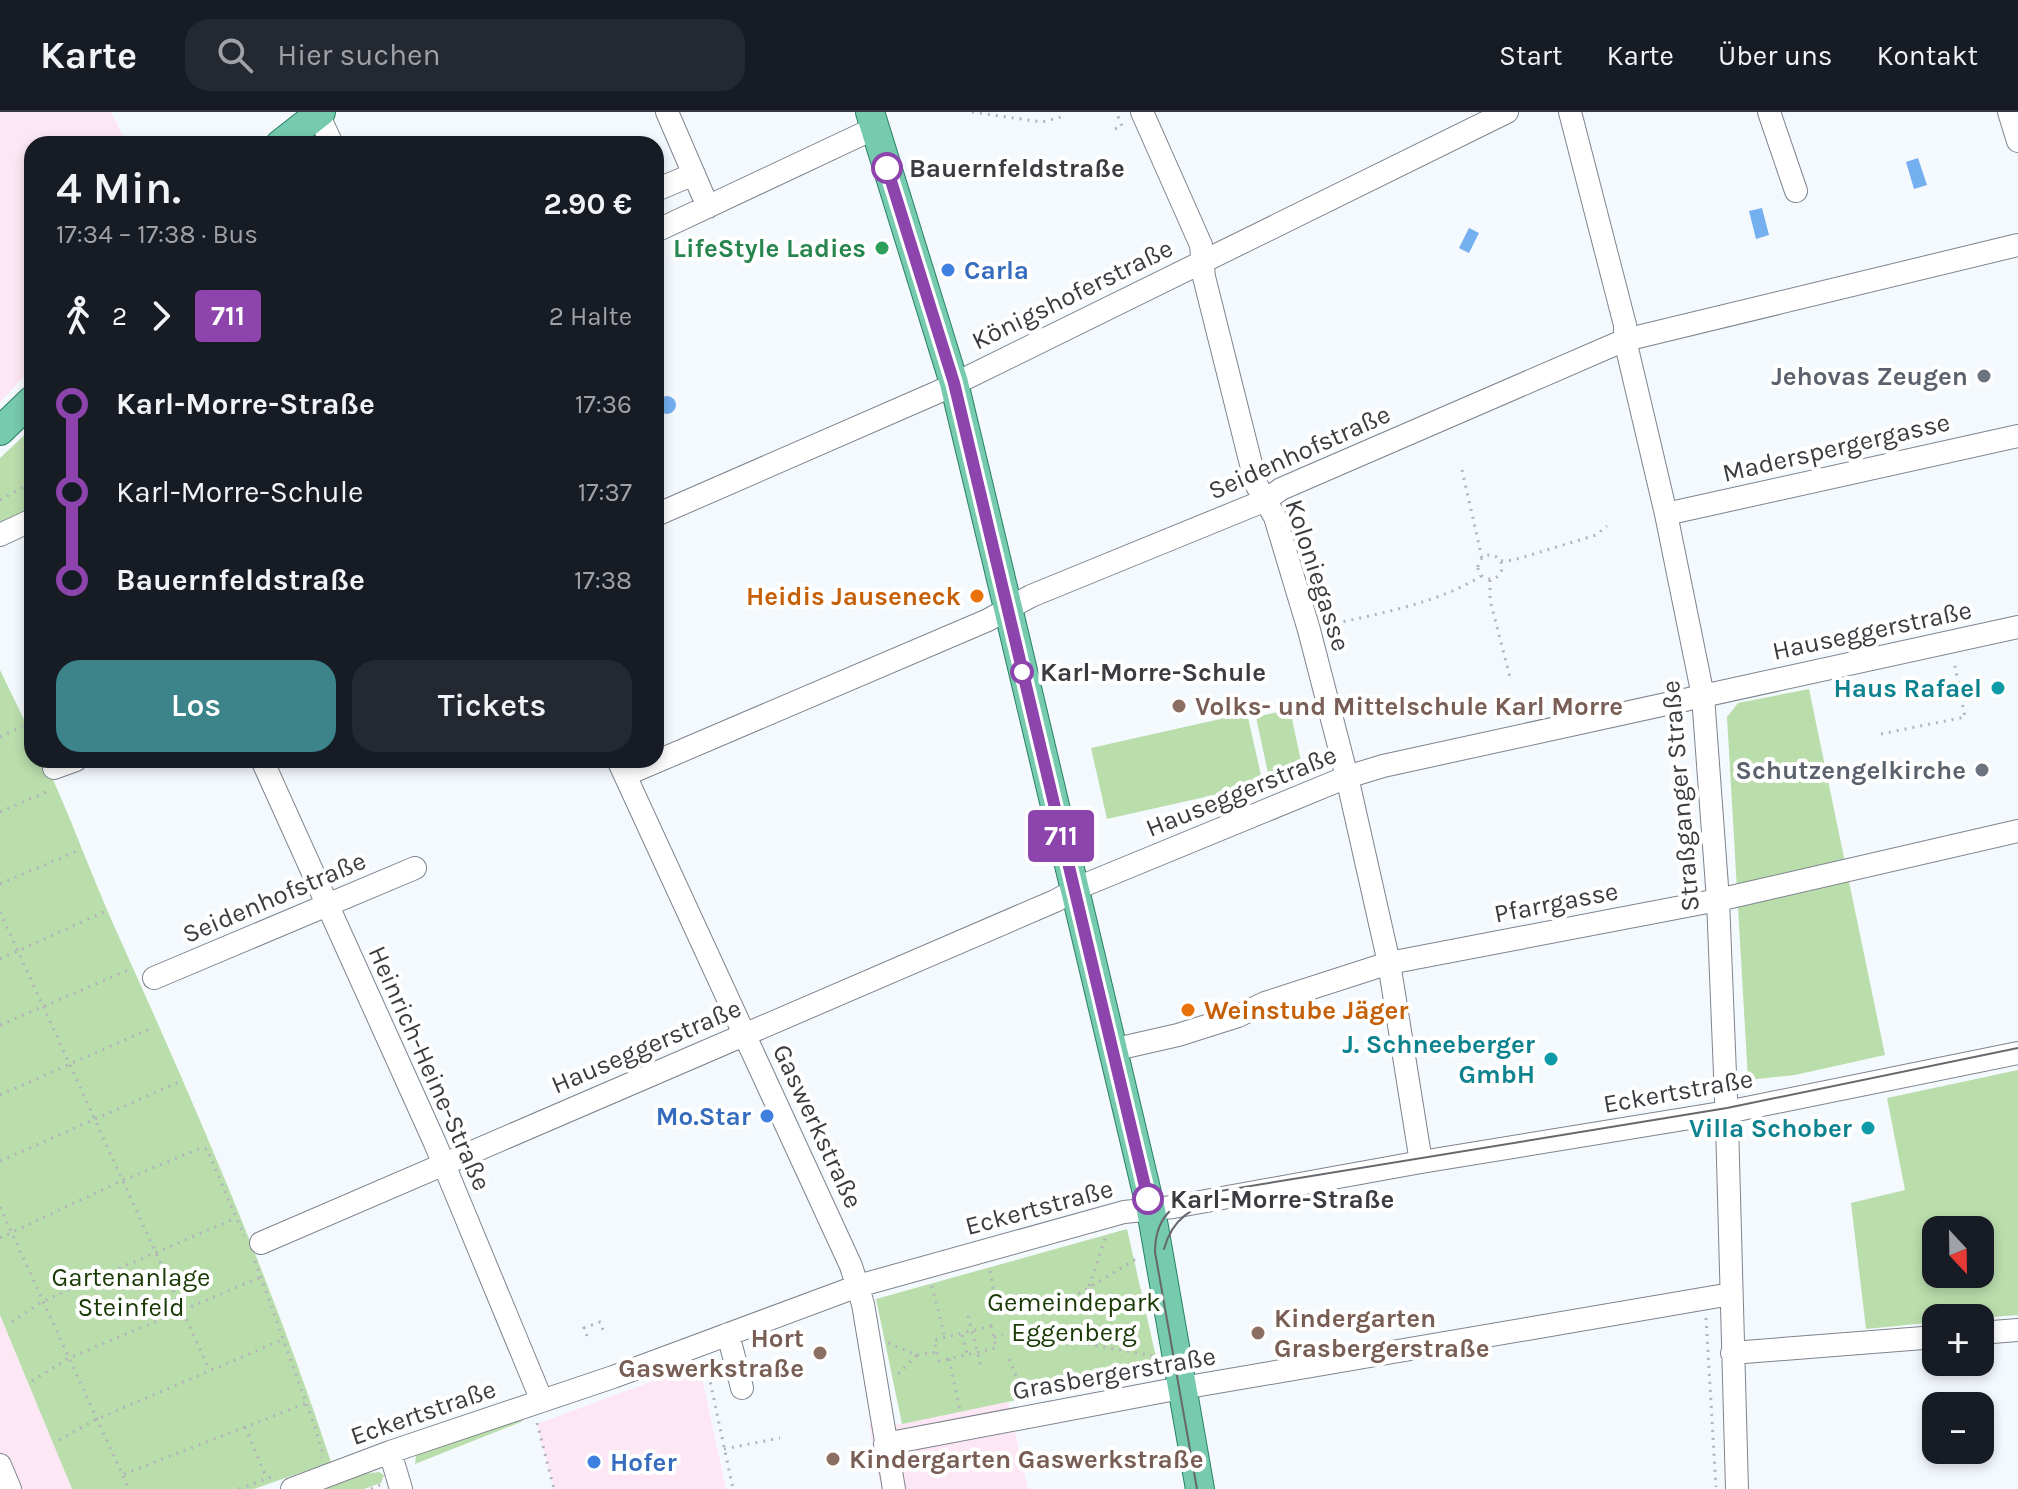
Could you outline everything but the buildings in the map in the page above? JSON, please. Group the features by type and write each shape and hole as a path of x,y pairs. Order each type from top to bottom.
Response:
{"main road":[{"path":"290,136 319,113"},
{"path":"873,120 954,383 1008,608 1151,1210 1200,1489"},
{"path":"4,421 24,406"}],"street":[{"path":"667,112 708,207"},
{"name":"Koloniegasse","path":"1142,112 1201,245 1202,262 1256,484 1275,517 1309,630 1347,777 1389,963 1421,1162"},
{"name":"Königshoferstraße","path":"664,511 954,383 1507,112"},
{"name":"Straßganger Straße","path":"1570,112 1625,325 1625,340 1666,514 1703,696 1718,900 1737,1489"},
{"path":"1769,112 1796,191"},
{"path":"2009,112 2018,141"},
{"path":"319,113 329,136"},
{"path":"664,227 873,120"},
{"path":"664,187 694,174"},
{"name":"Seidenhofstraße","path":"664,751 973,626 1031,596 1266,500 1281,489 1625,340 2018,245"},
{"name":"Maderspergergasse","path":"1666,514 2018,436"},
{"path":"0,535 24,524"},
{"name":"Hauseggerstraße","path":"254,1247 1075,892 1087,884 1347,777 1383,766 2018,627"},
{"name":"Heinrich-Heine-Straße","path":"266,768 444,1164 535,1410"},
{"name":"Gaswerkstraße","path":"621,768 858,1286 894,1489"},
{"name":"Pfarrgasse","path":"1112,1050 1178,1035 1389,963 1718,900 2018,831"},
{"name":"Seidenhofstraße","path":"154,978 415,868"},
{"name":"Eckertstraße","path":"286,1481 535,1410 858,1286 1109,1216 1727,1112 2018,1053"},
{"name":"Grasbergerstraße","path":"885,1444 1731,1294"},
{"path":"1994,1332 2018,1330"},
{"path":"728,1334 740,1378"},
{"path":"1732,1353 1922,1338"},
{"path":"390,1452 401,1489"},
{"path":"0,1465 10,1489"}],"path":[{"path":"972,112 1042,122 1065,116"},
{"path":"1115,129 1122,126 1116,112"},
{"path":"1462,470 1482,558 1478,567 1481,576 1490,580 1497,578 1502,572 1501,561"},
{"path":"0,500 24,486"},
{"path":"1482,558 1491,555 1501,561 1514,560 1596,535 1607,526"},
{"path":"1321,627 1371,616 1462,588 1481,576"},
{"path":"1490,580 1490,600 1511,681"},
{"path":"1881,734 1965,717 1949,642"},
{"path":"0,737 23,726"},
{"path":"0,812 51,790"},
{"path":"0,884 77,851"},
{"path":"0,912 209,1369"},
{"path":"0,959 104,912"},
{"path":"0,1025 128,970"},
{"path":"0,1095 154,1027"},
{"path":"0,1161 179,1082"},
{"path":"0,1238 121,1181 201,1148 207,1149 236,1218 254,1247 261,1277 322,1450 321,1459"},
{"path":"0,1207 129,1489"},
{"path":"12,1322 43,1301 236,1218"},
{"path":"1089,1286 1107,1234"},
{"path":"1058,1306 1136,1259"},
{"path":"989,1265 998,1314"},
{"path":"32,1381 69,1358 261,1277"},
{"path":"931,1280 945,1337"},
{"path":"1706,1315 1716,1489"},
{"path":"968,1316 981,1366"},
{"path":"587,1336 584,1328 600,1322 603,1330"},
{"path":"991,1326 996,1348 939,1361 934,1340 961,1333 991,1326"},
{"path":"961,1333 967,1354"},
{"path":"994,1337 1003,1335"},
{"path":"59,1440 97,1419 284,1339"},
{"path":"882,1340 917,1355 937,1352"},
{"path":"1064,1340 1157,1356"},
{"path":"891,1380 917,1355"},
{"path":"949,1359 962,1416"},
{"path":"1009,1359 1028,1403"},
{"path":"733,1489 709,1376 740,1378"},
{"path":"122,1474 307,1403"},
{"path":"535,1410 554,1489"},
{"path":"245,1427 267,1479"},
{"path":"724,1449 780,1438"},
{"path":"239,1489 267,1479 286,1481"}],"shaded area":[{"path":"0,112 111,112 123,136 24,136 24,376 0,402"},
{"path":"0,1315 72,1489 0,1489"},
{"path":"699,1364 726,1489 554,1489 537,1424"},
{"path":"1008,1401 1028,1489 881,1489 869,1424 902,1424"}],"green space":[{"path":"24,436 24,511 0,522 0,458"},
{"name":"Gartenanlage Steinfeld","path":"0,670 24,720 24,768 48,768 63,802 230,1192 283,1326 331,1462 254,1489 72,1489 0,1315"},
{"path":"1809,689 1885,1055 1795,1075 1748,1080 1727,717 1738,703"},
{"path":"1290,709 1302,766 1268,773 1256,717"},
{"path":"1247,713 1263,784 1107,819 1091,748"},
{"path":"2018,1070 2018,1315 1994,1317 1994,1304 1922,1304 1922,1323 1866,1329 1851,1203 1905,1190 1887,1098"},
{"name":"Gemeindepark Eggenberg","path":"1127,1229 1159,1370 902,1424 876,1299"},
{"path":"524,1418 521,1422 415,1464 416,1456 426,1449"},
{"path":"379,1472 384,1475 381,1483 364,1489 317,1489 360,1474"}],"water":[{"path":"1918,158 1927,185 1914,189 1906,162"},
{"path":"1762,208 1769,235 1756,239 1749,211"},
{"path":"1469,228 1479,233 1469,253 1459,248"},
{"path":"664,397 670,397 675,402 673,411 664,413"}],"tram line":[{"path":"1197,1489 1155,1252 1156,1238 1164,1217 1180,1204 1214,1192 1727,1108 2018,1048"},
{"path":"1164,1249 1172,1230 1192,1210 1221,1201"}],"bus line":[{"name":"711","path":"887,168 954,383 1148,1199"}],"place":[{"name":"Bauernfeldstraße","path":"887,168"},
{"name":"LifeStyle Ladies","path":"882,248"},
{"name":"Carla","path":"948,270"},
{"name":"Jehovas Zeugen","path":"1984,376"},
{"name":"Heidis Jauseneck","path":"977,596"},
{"name":"Karl-Morre-Schule","path":"1022,672"},
{"name":"Haus Rafael","path":"1998,688"},
{"name":"Volks- und Mittelschule Karl Morre","path":"1179,706"},
{"name":"Schutzengelkirche","path":"1982,770"},
{"name":"Weinstube Jäger","path":"1188,1010"},
{"name":"J. Schneeberger GmbH","path":"1551,1059"},
{"name":"Mo.Star","path":"767,1116"},
{"name":"Villa Schober","path":"1868,1128"},
{"name":"Karl-Morre-Straße","path":"1148,1199"},
{"name":"Kindergarten Grasbergerstraße","path":"1258,1333"},
{"name":"Hort Gaswerkstraße","path":"820,1353"},
{"name":"Kindergarten Gaswerkstraße","path":"833,1459"},
{"name":"Hofer","path":"594,1462"}]}
